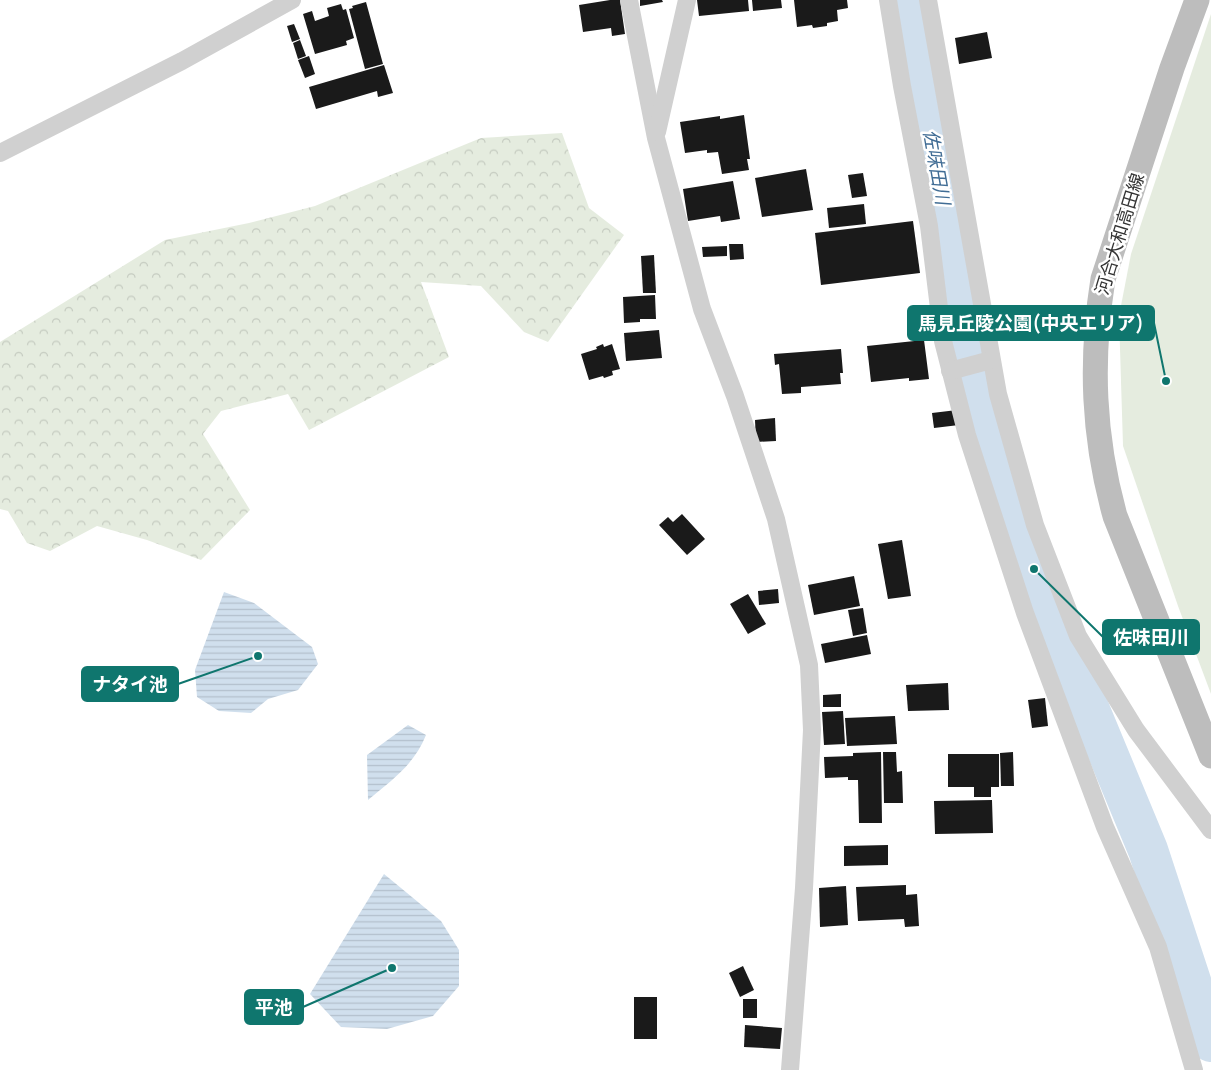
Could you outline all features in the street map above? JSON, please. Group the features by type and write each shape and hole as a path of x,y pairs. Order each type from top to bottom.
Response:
{"main road":[{"name":"河合大和高田線","path":"1197,0 1172,68 1103,279 1097,316 1094,364 1100,450 1115,516 1211,756"}],"street":[{"path":"0,153 182,61 292,0"},
{"path":"629,0 656,138 702,310 776,519 809,665 812,730 804,888 790,1070"},
{"path":"656,138 687,0"},
{"path":"888,0 902,86 930,226 942,341 967,435 1025,613 1105,827 1158,947 1194,1070"},
{"path":"928,0 991,360 998,394 1036,525 1078,636 1136,730 1211,830"},
{"path":"950,371 991,360"}],"green space":[{"path":"1211,14 1211,694 1178,606 1123,446 1119,316 1131,254"},
{"path":"562,133 589,208 624,235 548,342 524,332 481,286 421,282 449,357 309,430 288,394 221,411 203,434 250,510 201,560 147,540 97,526 50,551 27,543 8,511 0,509 0,342 165,240 249,223 315,206 481,138"}],"water":[{"path":"224,592 254,603 312,647 318,664 298,690 268,699 251,713 219,711 197,697 195,670"},
{"path":"408,725 426,735 421,746 402,771 368,800 367,755"},
{"path":"384,874 441,921 459,950 459,986 433,1016 387,1029 341,1027 310,994"}],"building":[{"path":"620,0 625,34 612,36 611,28 583,32 579,5"},
{"path":"640,0 662,0 663,2 640,6"},
{"path":"697,0 748,0 749,11 699,16"},
{"path":"752,0 781,0 782,8 753,11"},
{"path":"794,0 847,0 848,8 837,10 838,21 827,23 827,26 813,28 812,25 797,27"},
{"path":"366,2 383,64 365,69 349,9 353,8 352,6"},
{"path":"341,4 343,10 346,9 354,38 346,41 347,45 315,54 303,14 312,11 315,21 329,16 327,8"},
{"path":"294,24 300,39 292,42 287,26"},
{"path":"987,32 992,58 959,64 955,38"},
{"path":"300,40 306,56 298,59 293,43"},
{"path":"309,56 315,74 305,78 298,60"},
{"path":"384,65 393,93 378,97 377,91 316,109 309,87"},
{"path":"744,115 750,159 747,159 749,170 722,174 718,152 707,153 707,150 685,153 680,122 720,116 720,119"},
{"path":"806,169 813,210 762,217 755,178"},
{"path":"863,173 867,196 852,198 848,175"},
{"path":"733,181 740,219 721,222 720,216 688,221 683,189"},
{"path":"864,204 866,224 829,228 827,208"},
{"path":"913,221 920,273 821,285 815,233"},
{"path":"729,244 743,244 744,259 730,260"},
{"path":"727,246 727,256 703,257 702,247"},
{"path":"654,255 656,293 643,293 641,256"},
{"path":"655,295 656,319 640,319 640,322 624,323 623,297"},
{"path":"659,330 662,358 626,361 624,333"},
{"path":"924,340 929,379 909,381 909,378 871,382 867,346"},
{"path":"603,344 604,347 612,344 620,369 612,371 613,375 589,380 581,354 597,349 596,347"},
{"path":"841,349 843,373 840,373 841,384 801,387 801,393 782,394 779,364 775,365 774,354"},
{"path":"957,410 959,425 934,428 932,413"},
{"path":"775,418 776,441 756,442 755,420"},
{"path":"682,514 705,539 687,555 659,525 668,517 673,522"},
{"path":"902,540 911,596 888,599 878,544"},
{"path":"854,576 860,606 814,615 808,585"},
{"path":"778,589 779,603 759,605 758,591"},
{"path":"748,594 766,624 748,634 730,604"},
{"path":"863,608 867,633 853,636 848,610"},
{"path":"867,635 871,654 825,663 821,644"},
{"path":"948,683 949,710 908,711 906,685"},
{"path":"841,694 841,707 823,707 823,695"},
{"path":"1045,698 1048,726 1032,728 1028,700"},
{"path":"843,711 845,744 824,745 822,712"},
{"path":"895,716 897,744 847,746 845,718"},
{"path":"881,752 882,823 859,823 858,780 848,780 848,777 825,778 824,757 853,756 853,753"},
{"path":"883,752 896,752 897,772 902,771 903,803 884,803"},
{"path":"1013,752 1014,786 1001,786 1000,753"},
{"path":"948,754 999,754 999,787 991,787 991,797 974,797 974,787 948,787"},
{"path":"992,800 993,833 935,834 934,801"},
{"path":"888,845 888,865 844,866 844,846"},
{"path":"906,885 906,895 917,894 919,926 905,927 904,919 858,921 856,887"},
{"path":"846,886 848,925 820,927 819,888"},
{"path":"743,966 754,990 740,997 729,973"},
{"path":"634,997 657,997 657,1039 634,1039"},
{"path":"743,999 757,999 757,1018 743,1018"},
{"path":"745,1025 782,1028 780,1049 744,1047"}],"waterway":[{"name":"佐味田川","path":"911,0 934,153 963,320 979,398 1007,490 1034,569 1148,850 1211,1042"}],"place":[{"name":"馬見丘陵公園(中央エリア)","path":"1166,381"},
{"name":"佐味田川","path":"1034,569"},
{"name":"ナタイ池","path":"258,656"},
{"name":"平池","path":"392,968"}]}
